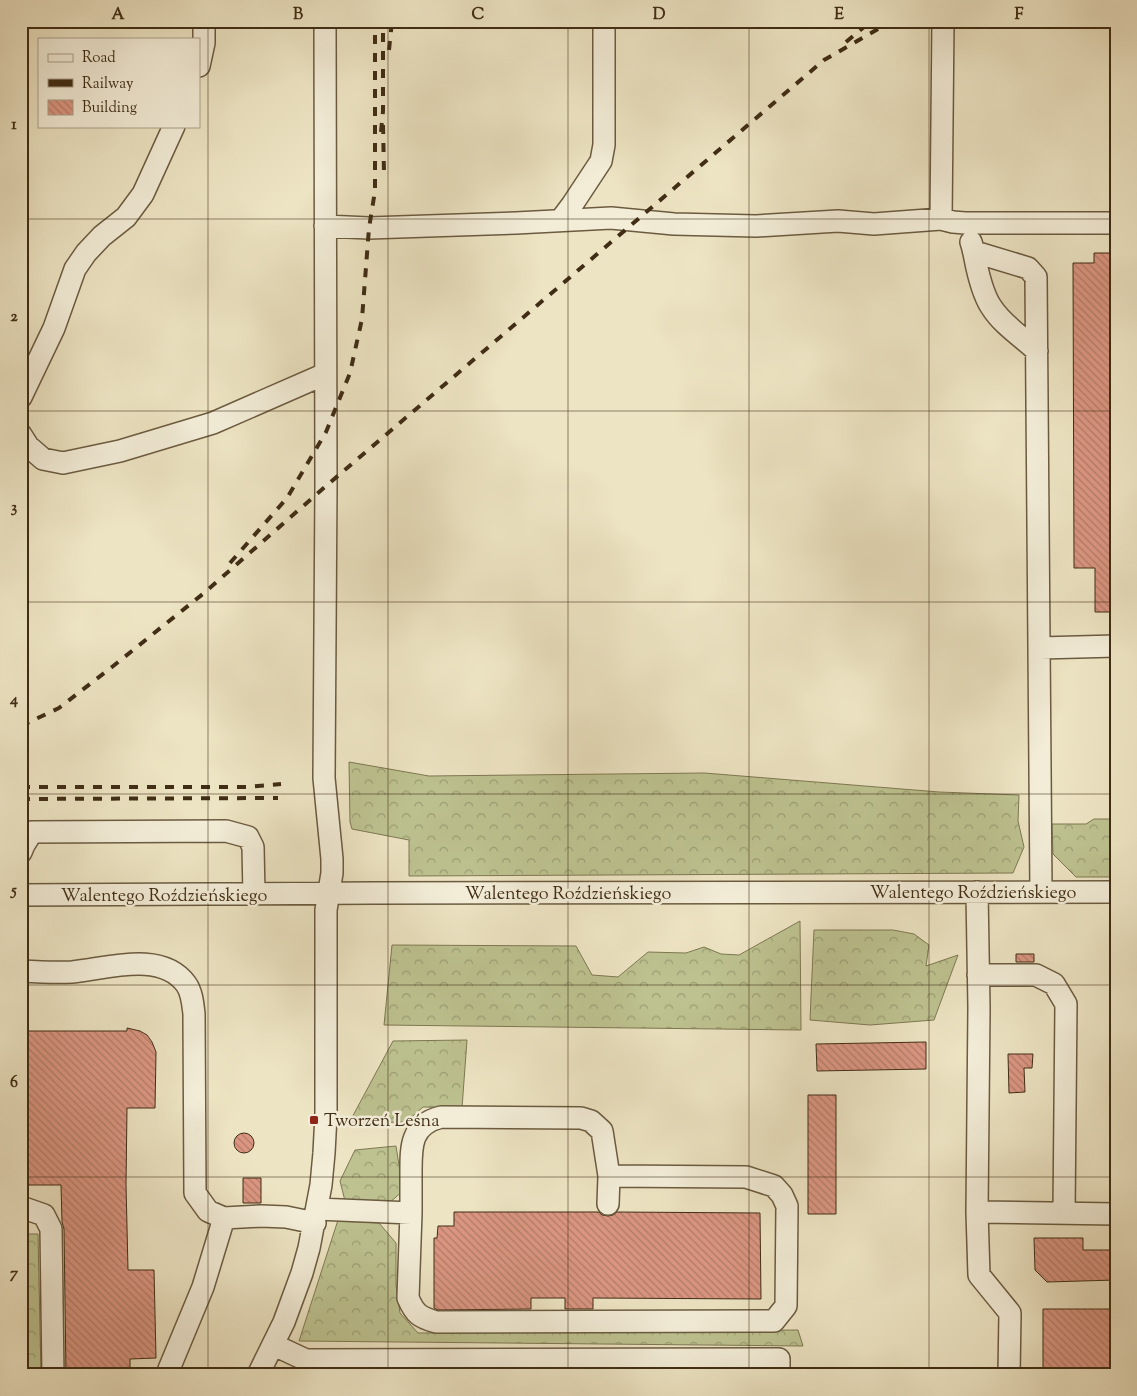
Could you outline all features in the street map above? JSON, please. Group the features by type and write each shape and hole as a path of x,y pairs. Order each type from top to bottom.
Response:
{"street":[{"path":"200,61 204,43 204,21"},
{"path":"258,1375 284,1322 309,1248 316,1216 326,1124 326,910 332,873 332,859 324,778 325,21"},
{"path":"560,221 601,161 603,153 604,21"},
{"path":"941,219 943,21"},
{"path":"21,397 54,328 75,269 86,253 102,236 126,217 143,194 173,128"},
{"path":"325,226 369,228 516,224 611,218 674,224 756,226 838,222 874,224 941,219 953,222 1116,223"},
{"path":"966,222 976,268 985,295 992,308 1002,320 1037,350"},
{"path":"974,252 1028,268 1036,277 1041,892"},
{"path":"21,435 28,446 43,459 63,463 120,452 213,423 325,374"},
{"path":"1040,648 1116,646"},
{"path":"21,852 32,832 226,831 248,837 253,847 254,894"},
{"path":"977,892 977,1212 979,1276 1010,1313 1009,1375"},
{"name":"Walentego Roździeńskiego","path":"21,895 1116,892"},
{"path":"21,971 71,972 121,965 149,964 172,972 186,985 192,1000 194,1014 195,1193 208,1211 224,1218 411,1213"},
{"path":"978,976 1036,975 1054,984 1066,1004 1064,1213"},
{"path":"608,1204 609,1176 602,1130 591,1121 581,1118 441,1117 430,1120 420,1128 410,1149 411,1213 408,1298 412,1308 422,1318 436,1322 774,1321 786,1306 787,1206 782,1195 774,1186 746,1177 609,1176"},
{"path":"21,1207 44,1215 51,1229 54,1375"},
{"path":"977,1212 1116,1214"},
{"path":"168,1375 203,1287 224,1218"},
{"path":"274,1345 306,1360 441,1360 484,1367 779,1359 779,1375"}],"green space":[{"path":"349,762 429,776 704,773 939,792 1019,795 1018,821 1024,847 1013,873 409,876 409,840 352,829 350,822"},
{"path":"1094,819 1116,819 1116,877 1076,877 1053,854 1052,824 1086,824"},
{"path":"277,902 277,904 21,906 21,903"},
{"path":"800,921 801,1030 384,1025 392,945 576,946 592,975 618,977 648,952 686,953 704,947 721,954 739,955"},
{"path":"814,930 893,930 914,934 929,945 926,966 958,955 934,1020 870,1025 810,1020"},
{"path":"467,1040 462,1108 423,1107 406,1122 349,1123 393,1041"},
{"path":"396,1146 403,1191 389,1203 345,1201 340,1181 355,1150"},
{"path":"338,1220 379,1223 396,1243 396,1285 400,1313 418,1333 798,1330 803,1346 299,1341"},
{"path":"21,1234 38,1234 41,1375 21,1375"}],"building":[{"path":"1094,253 1116,253 1116,567 1113,567 1113,612 1095,612 1095,568 1074,568 1073,263 1094,263"},
{"path":"1016,954 1034,954 1034,962 1016,962"},
{"path":"127,1028 147,1035 156,1052 155,1108 127,1108 126,1184 128,1270 154,1270 156,1358 130,1359 130,1375 66,1375 64,1229 62,1222 61,1185 21,1185 21,1031 127,1031"},
{"path":"926,1042 926,1069 817,1071 816,1044"},
{"path":"1008,1054 1033,1054 1032,1068 1024,1068 1025,1092 1009,1093"},
{"path":"808,1095 836,1095 836,1214 808,1214"},
{"path":"240,1133 248,1133 254,1139 254,1147 248,1153 240,1153 234,1147 234,1139"},
{"path":"243,1178 261,1178 261,1203 243,1203"},
{"path":"454,1212 599,1212 602,1215 608,1216 617,1212 760,1213 761,1299 593,1298 593,1309 565,1309 565,1298 531,1298 531,1309 438,1310 434,1308 434,1238 437,1238 438,1226 454,1226"},
{"path":"1034,1238 1083,1238 1083,1250 1116,1250 1116,1280 1047,1282 1035,1270"},
{"path":"1043,1309 1116,1309 1116,1375 1043,1375"}],"railway":[{"path":"230,563 287,498 326,432 350,373 362,319 369,228 375,191 375,21"},
{"path":"381,132 383,111 383,21"},
{"path":"389,50 392,21"},
{"path":"846,42 871,21"},
{"path":"21,726 59,708 204,593 326,486 824,60 892,21"},
{"path":"383,125 384,172"},
{"path":"21,787 248,787 281,784"},
{"path":"21,799 278,798"}],"place":[{"name":"Tworzeń Leśna","path":"314,1120"}]}
